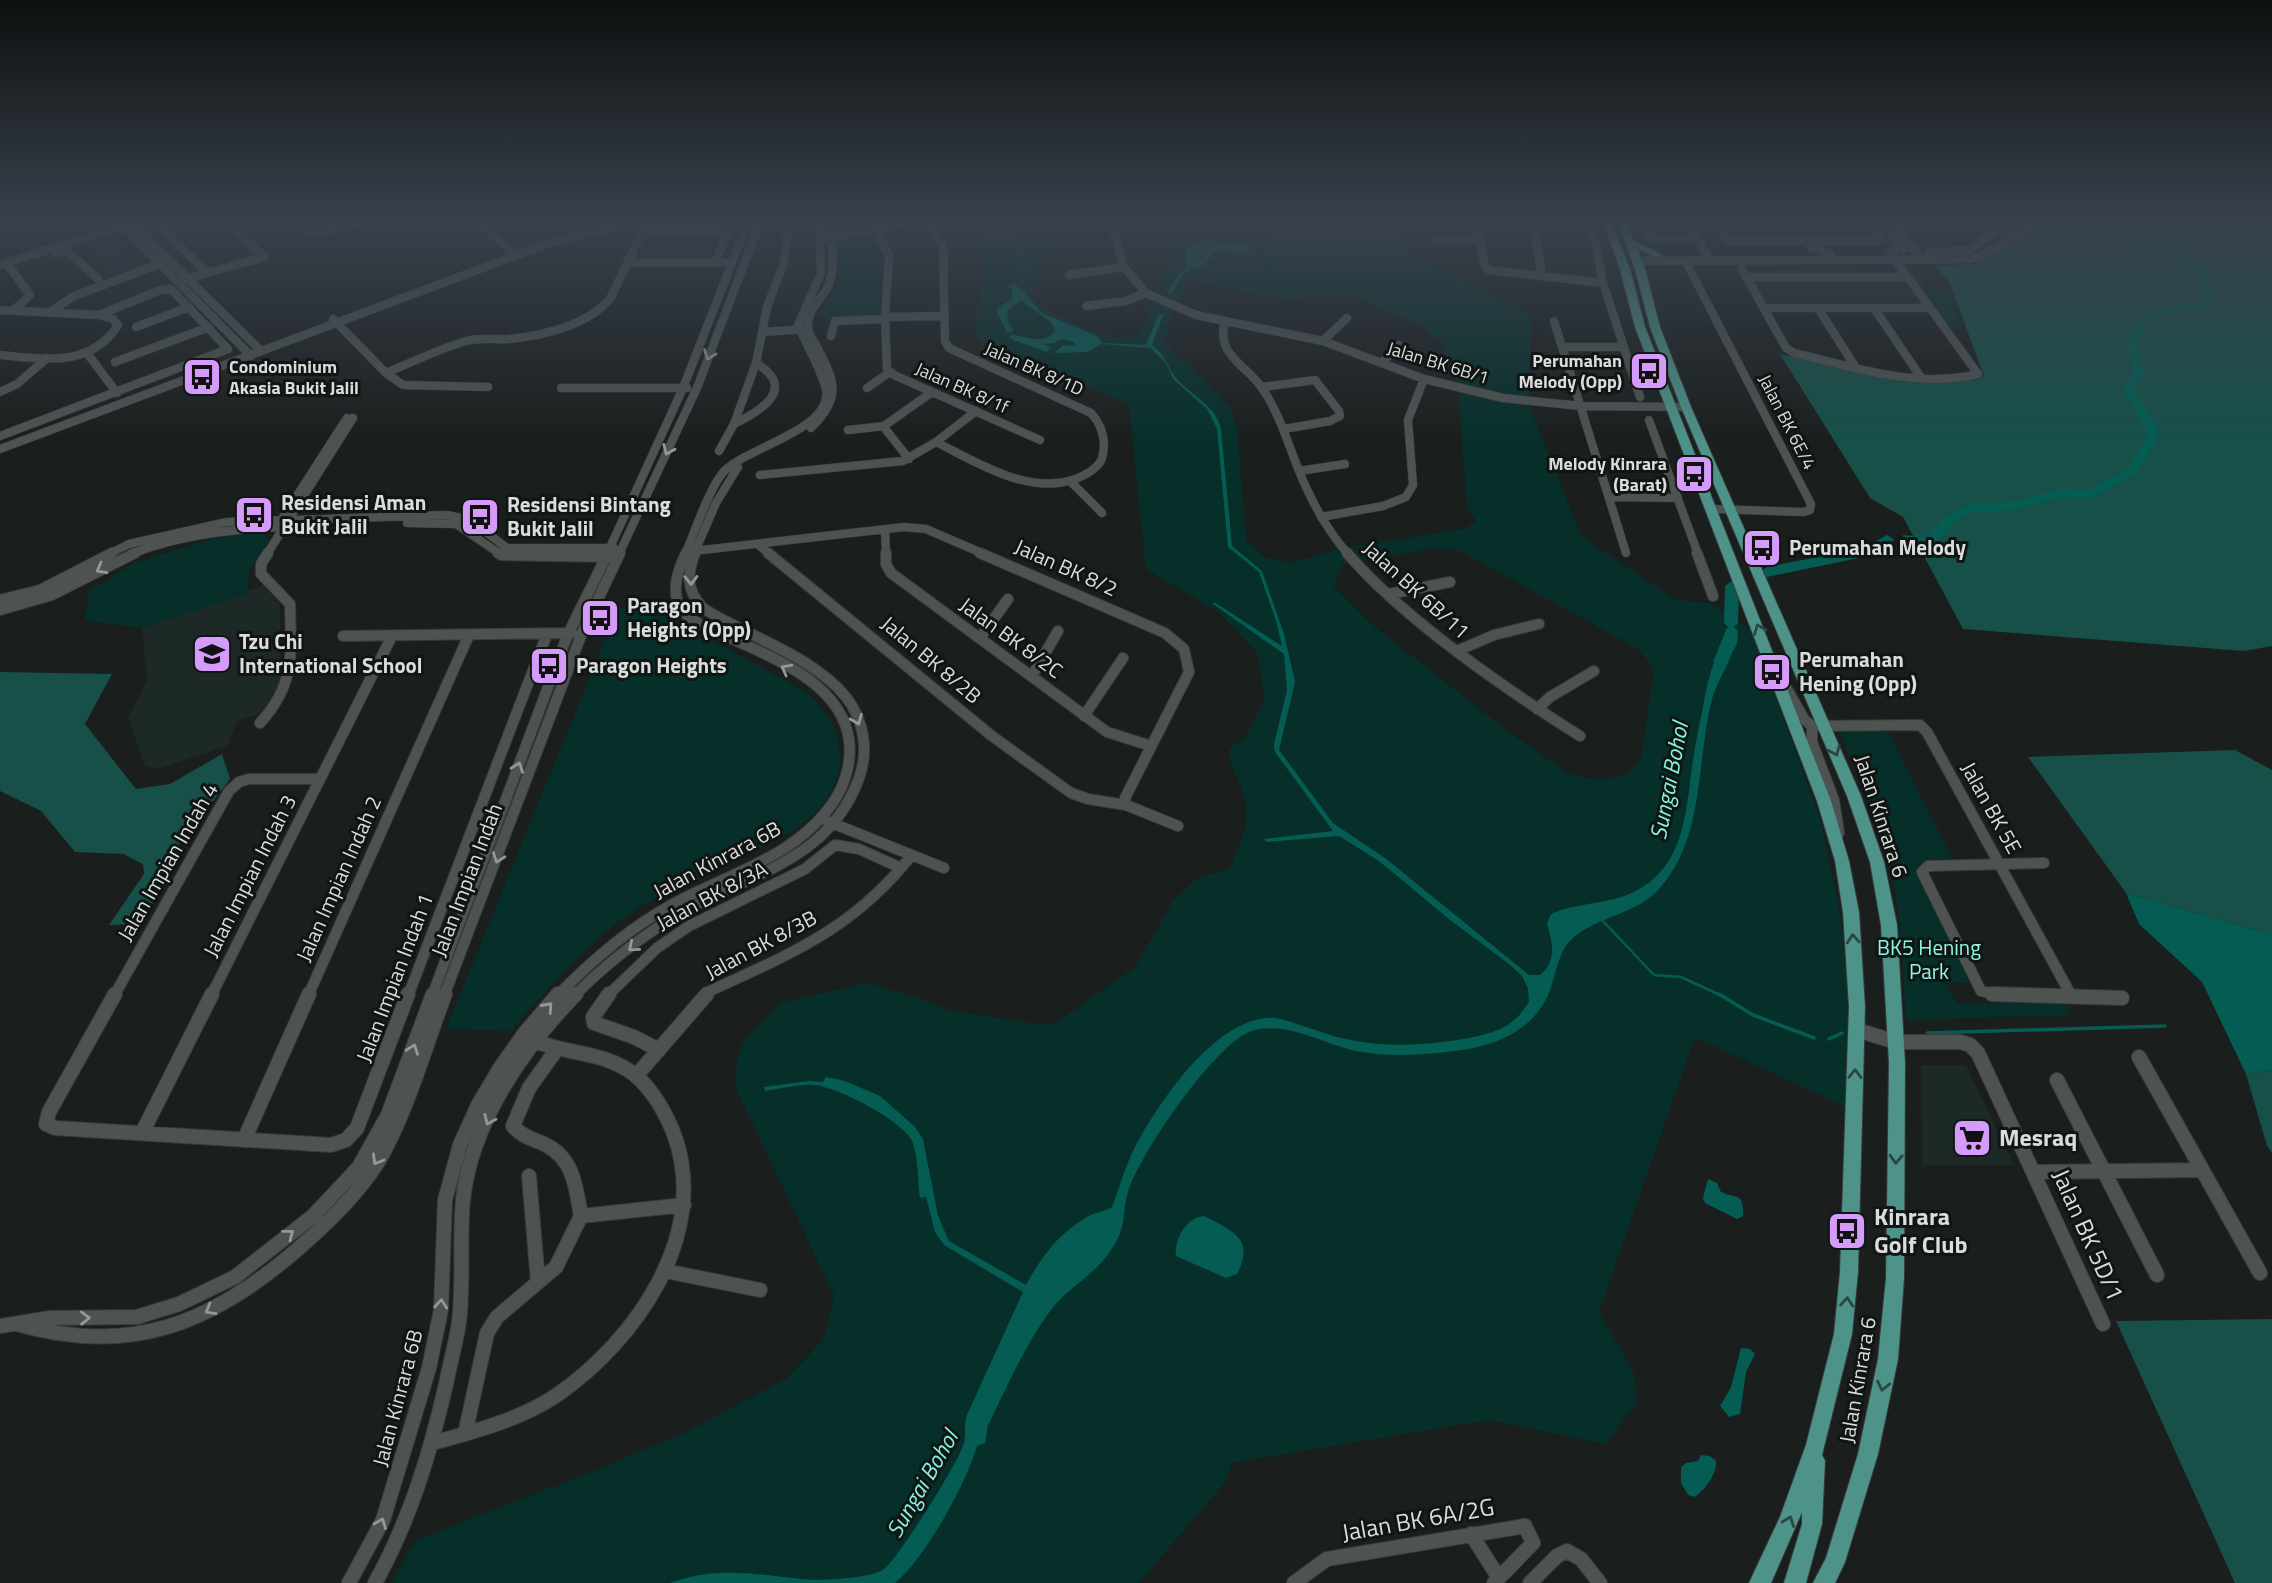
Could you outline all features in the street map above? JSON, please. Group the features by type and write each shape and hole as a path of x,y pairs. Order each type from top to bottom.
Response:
{"main road":[{"name":"Jalan Kinrara 6","path":"1637,296 1640,327 1713,509 1824,801 1842,861 1851,912 1857,1030 1846,1309 1838,1358 1816,1445 1789,1521 1760,1583"},
{"name":"Jalan Kinrara 6","path":"1645,296 1686,407 1818,726 1854,796 1877,862 1889,925 1896,1042 1895,1278 1888,1359 1857,1492 1835,1562 1824,1583"},
{"path":"1794,1583 1812,1524 1816,1445"}],"street":[{"path":"14,310 29,296"},
{"path":"50,312 74,296"},
{"path":"99,315 148,296"},
{"path":"0,436 228,349 178,296"},
{"path":"192,296 249,354"},
{"path":"205,296 259,349"},
{"path":"0,447 249,354 395,296"},
{"path":"386,373 468,340 529,337 578,321 605,305 610,296"},
{"name":"Jalan Impian Indah","path":"0,1326 50,1318 137,1317 179,1304 235,1277 313,1216 359,1167 388,1115 568,634 619,531 683,388 719,296"},
{"name":"Jalan Impian Indah","path":"17,1324 45,1335 86,1338 136,1336 200,1315 262,1280 351,1197 378,1161 400,1113 582,633 622,553 697,388 732,296"},
{"path":"719,451 734,424 756,363 771,296"},
{"path":"764,330 803,327 822,296"},
{"name":"Jalan BK 8/1f","path":"886,296 887,369 890,372 1040,440"},
{"name":"Jalan BK 8/1D","path":"944,296 945,341 949,348 1091,412 1099,420 1103,431 1101,462 1072,483"},
{"path":"1086,306 1138,296"},
{"name":"Jalan BK 6B/1","path":"1153,296 1196,315 1323,341 1424,379 1478,393 1581,406 1686,407"},
{"path":"1607,296 1640,397"},
{"name":"Jalan BK 6E/4","path":"1704,296 1811,503 1810,510 1804,512 1713,509"},
{"path":"1757,296 1789,351 1902,379 1978,374 1921,296"},
{"path":"136,327 189,307"},
{"path":"1764,308 1930,308"},
{"path":"1818,308 1856,368"},
{"path":"1874,308 1922,379"},
{"path":"0,310 99,315 113,319 118,325 113,337 87,353 47,358 0,355"},
{"path":"831,336 835,321 944,316"},
{"path":"1323,341 1347,318"},
{"path":"334,320 395,381 410,387 488,387"},
{"name":"Jalan BK 6B/11","path":"1224,321 1220,335 1225,349 1262,387 1284,429 1299,471 1321,517 1351,558 1457,651 1537,709 1580,736"},
{"path":"1554,321 1626,553"},
{"path":"115,362 209,327"},
{"name":"Jalan Kinrara 6B","path":"803,327 826,391 823,405 810,421 790,435 735,462 720,475 693,547 676,575 678,604 689,618 808,681 831,700 846,726 851,744 848,769 827,821"},
{"path":"1382,363 1399,345"},
{"path":"1562,347 1622,347"},
{"path":"87,353 117,393"},
{"path":"0,392 17,384 47,358"},
{"path":"734,424 752,417 767,406 775,390 774,376 770,369 756,363"},
{"path":"867,388 890,372"},
{"path":"1321,517 1383,506 1406,497 1413,485 1408,420 1424,379"},
{"path":"1262,387 1315,380 1339,411 1340,416 1330,421 1284,429"},
{"path":"561,388 697,388"},
{"path":"848,430 883,426 932,392"},
{"path":"760,475 909,459 936,442 975,411"},
{"path":"1649,420 1713,596"},
{"path":"260,723 270,714 290,679 288,599 261,574 261,564 281,521 347,422"},
{"path":"883,426 909,459"},
{"path":"936,442 1025,482 1042,485 1072,483 1102,513"},
{"path":"1299,471 1345,464"},
{"path":"1610,497 1678,498"},
{"path":"0,610 52,595 142,550 231,529 281,521 304,522"},
{"path":"0,600 40,590 129,544 227,522 456,524 501,555 622,553"},
{"name":"Jalan BK 8/2","path":"757,544 885,530 926,529 1077,593 1181,643 1189,655 1189,672 1125,797 1126,804"},
{"name":"Jalan BK 8/2C","path":"885,530 886,564 891,573 1107,732 1151,746"},
{"path":"587,553 619,531"},
{"path":"693,547 757,544"},
{"name":"Jalan BK 8/2B","path":"757,544 992,736 1071,793 1088,799 1126,804 1178,826"},
{"name":"Jalan Kinrara 6B","path":"349,1583 380,1529 425,1387 441,1309 447,1186 461,1140 494,1079 529,1039 567,985 609,947 688,895 788,847 827,821 845,808 863,766 865,747 856,713 846,696 821,675 706,610 696,601 688,578 693,547"},
{"path":"587,553 598,571"},
{"path":"1389,594 1450,583"},
{"path":"980,638 1008,599"},
{"path":"1457,651 1494,635 1539,624"},
{"path":"1032,676 1058,631"},
{"path":"343,636 582,633"},
{"name":"Jalan Impian Indah 1","path":"142,1133 331,1145 346,1140 357,1128 547,634"},
{"name":"Jalan Impian Indah 2","path":"244,1140 469,635"},
{"name":"Jalan Impian Indah 3","path":"142,1133 392,636"},
{"path":"1769,657 1804,719 1818,726"},
{"path":"1084,716 1123,658"},
{"path":"1537,709 1550,697 1594,671"},
{"name":"Jalan BK 5E","path":"1818,726 1920,725 1927,732 2071,995"},
{"path":"1818,726 1810,730 1834,800 1842,861"},
{"name":"Jalan Impian Indah 4","path":"142,1133 55,1128 46,1124 48,1111 229,791 239,782 249,779 320,779"},
{"path":"827,821 944,868"},
{"name":"Jalan BK 8/3A","path":"659,1049 594,1023 593,1017 602,1001 657,948 689,926 805,869 835,845 859,849 901,868"},
{"name":"Jalan BK 8/3B","path":"636,1076 710,991 804,947 849,919 891,881 911,856"},
{"path":"2044,863 1928,866 1922,872 1981,991 1997,996 2071,995 2102,999 2122,998"},
{"path":"1857,1030 1896,1042"},
{"path":"433,1443 495,1427 528,1411 559,1394 597,1363 629,1329 656,1292 684,1205 683,1156 665,1108 636,1076 608,1059 573,1049 556,1049 529,1039"},
{"name":"Jalan Kinrara 6B","path":"375,1583 405,1526 433,1443 460,1316 463,1199 470,1167 497,1102 529,1039"},
{"name":"Jalan BK 5D/1","path":"1896,1042 1951,1041 1970,1045 1978,1053 2103,1324"},
{"path":"465,1434 487,1333 496,1317 556,1267 580,1216 572,1168 549,1146 520,1136 513,1126 529,1088 556,1049"},
{"path":"2139,1057 2260,1273"},
{"path":"2057,1080 2157,1275"},
{"path":"2035,1172 2202,1170"},
{"path":"529,1176 538,1282"},
{"path":"580,1216 684,1205"},
{"path":"665,1270 761,1290"},
{"name":"Jalan BK 6A/2G","path":"1294,1583 1327,1559 1471,1534 1525,1526 1531,1534 1532,1543 1497,1580 1471,1534"},
{"path":"1530,1583 1556,1556 1567,1551 1581,1559 1600,1583"}],"shaded area":[{"path":"1012,296 1027,296 1042,313 1097,336 1102,343 1146,345 1159,314 1163,315 1152,345 1161,354 1178,380 1209,407 1218,421 1232,546 1262,571 1284,634 1295,682 1279,750 1333,823 1385,858 1529,975 1540,975 1551,957 1552,944 1547,923 1551,914 1627,895 1651,881 1663,869 1672,854 1684,822 1709,677 1718,654 1727,642 1734,646 1711,703 1690,828 1682,852 1670,874 1654,894 1634,907 1588,927 1569,942 1562,953 1549,993 1540,1010 1527,1023 1497,1041 1461,1050 1398,1055 1356,1051 1276,1028 1249,1032 1216,1058 1179,1104 1146,1154 1128,1192 1122,1227 1111,1250 1098,1266 1057,1303 1032,1338 988,1425 985,1443 977,1446 964,1480 944,1519 919,1556 895,1583 670,1583 719,1573 809,1580 857,1577 884,1569 941,1488 960,1453 965,1440 966,1417 1023,1292 944,1245 935,1232 926,1197 920,1198 911,1139 894,1122 851,1097 823,1087 801,1085 765,1091 764,1087 809,1081 823,1082 826,1077 845,1081 880,1096 915,1127 923,1139 938,1216 949,1241 1026,1285 1059,1238 1090,1215 1112,1207 1133,1151 1157,1110 1192,1065 1212,1045 1233,1030 1255,1020 1277,1018 1358,1041 1393,1045 1428,1044 1493,1032 1517,1018 1529,1001 1528,988 1522,976 1509,964 1450,920 1379,861 1339,836 1267,842 1264,839 1333,831 1275,752 1274,744 1287,690 1284,654 1213,604 1214,602 1282,646 1259,572 1228,547 1217,429 1207,409 1173,379 1166,363 1150,348 1101,344 1088,352 1054,353 1062,346 1075,345 1075,342 1062,339 1043,344 1051,348 1047,352 1013,340 1009,337 1012,334 1040,339 1056,331 1050,321 1021,301 1008,310 1007,319 1013,331 1007,333 996,310"},
{"path":"1751,296 1931,296 1940,309 1758,309"},
{"path":"1954,296 2272,296 2272,646 2244,651 1963,629 1903,517 1870,498 1780,354 1903,382 1979,379 1984,376"},
{"name":"Tzu Chi International School","path":"262,534 269,540 249,570 248,591 263,585 280,604 280,683 261,713 237,721 228,746 157,769 145,766 128,718 147,681 142,628 85,620 89,591 133,563 226,535"},
{"path":"0,672 112,674 85,724 136,789 170,784 222,754 230,779 176,849 183,854 140,924 109,925 144,874 143,864 123,854 75,852 41,811 0,791"},
{"path":"2235,750 2272,770 2272,935 2126,893 2028,757"},
{"path":"2126,893 2272,935 2272,1070 2246,1074 2202,982 2139,924"},
{"path":"1921,1065 1966,1065 2014,1165 1922,1165"},
{"path":"2272,1070 2272,1153 2267,1146 2246,1074"},
{"path":"1708,1179 1717,1183 1721,1192 1741,1200 1743,1216 1737,1219 1705,1203 1703,1198"},
{"path":"1204,1216 1231,1231 1242,1244 1244,1252 1237,1274 1226,1278 1176,1256 1182,1230 1192,1220"},
{"path":"2272,1319 2272,1583 2235,1583 2116,1321"},
{"path":"1741,1348 1750,1349 1755,1354 1746,1372 1740,1414 1729,1417 1720,1406 1731,1387"},
{"path":"1701,1455 1710,1456 1716,1461 1716,1466 1702,1491 1694,1497 1688,1495 1681,1483 1681,1467 1686,1463 1698,1461"}],"green space":[{"path":"831,296 880,296 879,315 818,317"},
{"path":"980,296 1033,296 1041,307 1076,324 1103,334 1129,338 1139,335 1154,296 1182,296 1164,342 1230,407 1237,430 1246,540 1264,557 1292,563 1338,549 1463,529 1476,521 1467,507 1458,384 1442,345 1425,328 1353,296 1493,296 1531,314 1529,405 1581,536 1676,600 1710,603 1751,629 1821,822 1841,918 1850,1009 1848,1108 1695,1037 1599,1312 1634,1373 1637,1403 1605,1444 1489,1420 1231,1463 1227,1480 1139,1583 391,1583 416,1540 589,1473 688,1431 787,1378 824,1339 834,1295 737,1091 736,1068 742,1045 779,1003 866,983 922,999 948,1010 1036,1024 1056,1023 1135,967 1174,899 1198,878 1230,868 1245,830 1246,811 1229,748 1245,738 1265,700 1258,654 1220,613 1146,569 1129,404 980,341 973,320 984,310 979,309","holes":["1436,548 1458,550 1638,649 1654,669 1641,760 1625,775 1596,780 1569,774 1504,728 1399,646 1333,586 1343,564"]},
{"path":"1265,296 1323,296 1285,300"},
{"path":"1926,296 1950,296 1963,329 1950,329"},
{"path":"262,534 269,540 249,570 247,594 142,628 85,620 89,591 133,563 226,535"},
{"path":"618,608 671,609 679,621 695,631 808,693 827,714 835,729 840,757 837,778 829,796 816,812 800,825 764,846 670,890 619,921 570,965 511,1031 446,1029"},
{"name":"BK5 Hening Park","path":"1839,731 1888,732 1953,859 1923,861 1917,867 1969,982 1946,983 1957,1004 2065,1001 2071,1015 1906,1020 1900,925 1889,849"}],"waterway":[{"name":"Sungai Bohol","path":"1908,538 1928,542 1953,517 1972,508 2012,506 2061,493 2091,494 2133,471 2152,438 2152,429 2128,389 2138,376 2133,341 2140,323 2208,302 2208,296"},
{"name":"Sungai Bohol","path":"1767,572 1868,552 1887,539"},
{"name":"Sungai Bohol","path":"1731,623 1732,586"},
{"name":"Sungai Bohol","path":"1720,661 1730,644 1731,631"},
{"path":"1601,919 1654,975 1681,977 1722,996"},
{"path":"1719,994 1753,1015 1814,1038"},
{"path":"1927,1033 2165,1026"},
{"path":"1829,1039 1842,1033"}],"place":[{"name":"Perumahan Melody (Opp)","path":"1649,371"},
{"name":"Condominium Akasia Bukit Jalil","path":"202,377"},
{"name":"Melody Kinrara (Barat)","path":"1694,474"},
{"name":"Residensi Aman Bukit Jalil","path":"254,515"},
{"name":"Residensi Bintang Bukit Jalil","path":"480,517"},
{"name":"Perumahan Melody","path":"1762,548"},
{"name":"Paragon Heights (Opp)","path":"600,618"},
{"name":"Tzu Chi International School","path":"212,654"},
{"name":"Paragon Heights","path":"549,666"},
{"name":"Perumahan Hening (Opp)","path":"1772,672"},
{"name":"Mesraq","path":"1972,1138"},
{"name":"Kinrara Golf Club","path":"1847,1231"}]}
